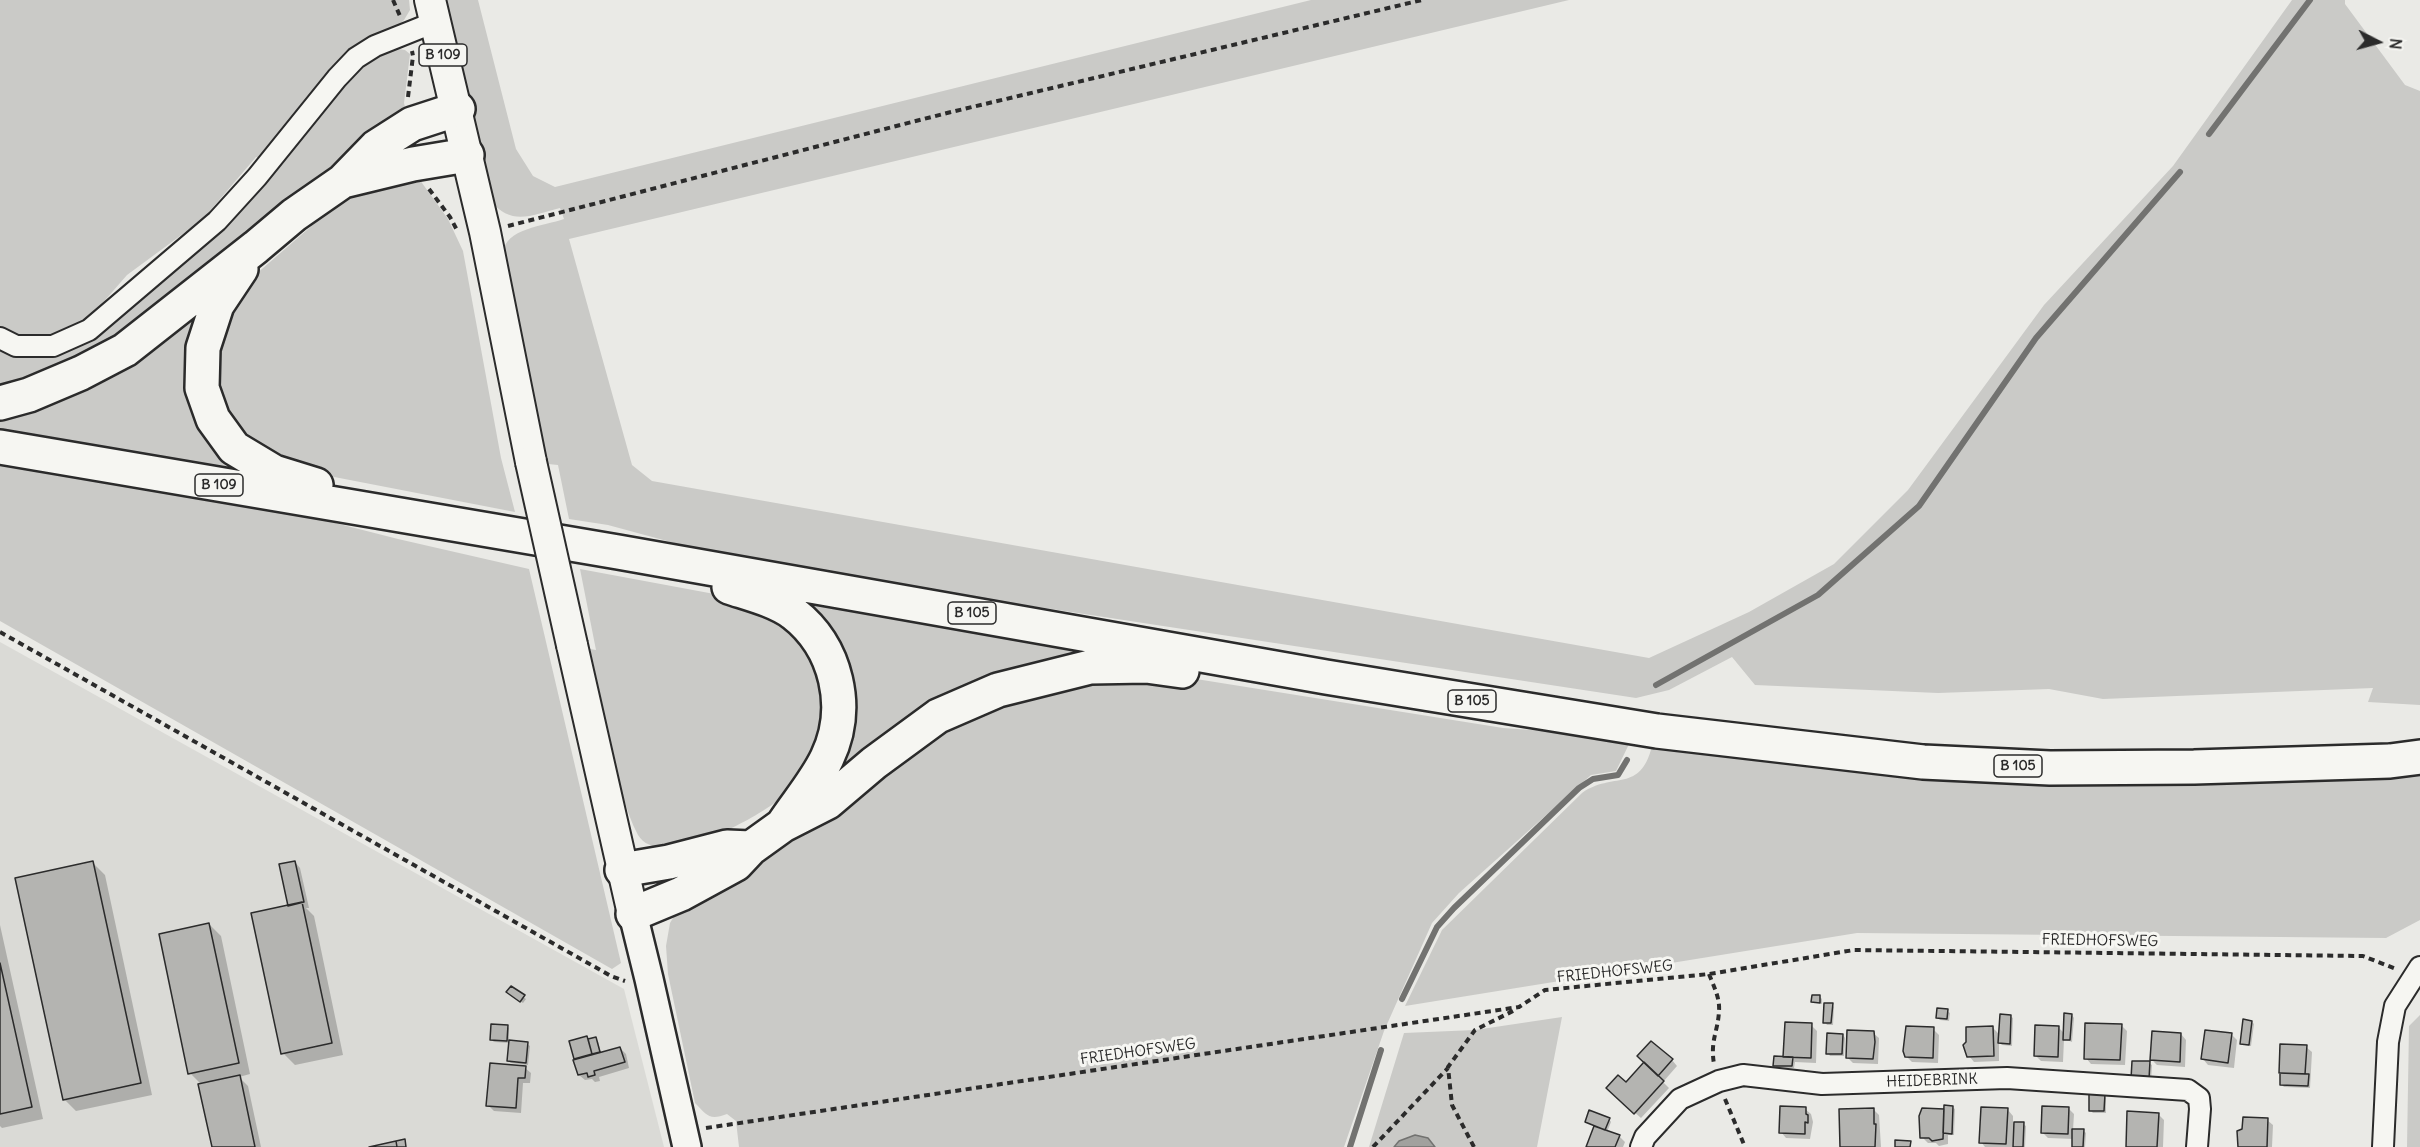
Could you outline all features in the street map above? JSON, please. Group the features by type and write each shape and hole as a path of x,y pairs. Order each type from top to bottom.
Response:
{"highway":[{"path":"0,403 29,396 81,374 124,350 256,248 294,215 344,181 376,147 412,124 458,109"},
{"path":"344,181 419,163 467,155"},
{"path":"256,248 217,306 203,348 202,388 213,419 234,448 274,472 438,523"},
{"name":"B 109","path":"0,447 618,552"},
{"path":"618,552 767,599 791,612 811,629 823,646 833,669 838,693 839,714 835,737 827,758 783,825"},
{"name":"B 105","path":"618,552 1326,676 1658,731 1923,762 2050,768 2172,767 2390,761 2420,757"},
{"path":"633,914 681,894 736,864 751,848 783,825 828,802 938,716 998,690 1090,667 1146,666 1285,686 1326,676"},
{"path":"622,870 669,862 727,847 751,848"}],"main road":[{"name":"B 109","path":"433,11 458,109 467,155 473,234 531,462 633,914"},
{"path":"633,914 650,979 685,1139"}],"street":[{"path":"0,338 16,346 53,346 88,330 217,221 257,177 337,78 356,58 375,46 405,33 433,11"},
{"path":"2383,1147 2388,1042 2395,1006 2416,971"},
{"name":"HEIDEBRINK","path":"1641,1147 1645,1137 1680,1099 1719,1081 1743,1076 1822,1084 2007,1078 2188,1090 2199,1098 2197,1147"}],"path":[{"path":"393,0 413,56 408,104 412,124"},
{"path":"419,163 425,183 450,217 473,234 936,116 1422,0"},
{"path":"0,632 611,976 630,982 650,979"},
{"name":"FRIEDHOFSWEG","path":"685,1139 1519,1008 1545,990 1709,974 1854,950 2363,956 2416,971"},
{"path":"1373,1147 1448,1067 1475,1030 1519,1008"},
{"path":"1448,1067 1452,1105 1474,1147"}],"shaded area":[{"path":"0,0 409,0 410,10 404,20 265,160 256,157 203,219 127,275 93,314 67,333 45,341 24,340 0,330"},
{"path":"442,0 478,0 516,149 533,176 555,187 1311,0 1569,0 569,239 632,465 652,481 1649,658 1749,612 1834,564 1908,490 2044,305 2173,166 2292,0 2345,0 2345,4 2405,85 2420,91 2420,705 2368,702 2373,688 2103,699 2049,689 1938,693 1755,685 1732,657 1669,690 1636,698 828,575 726,557 608,525 569,519 558,465 548,464 503,254 505,245 518,233 564,219 560,208 522,217 506,214 490,200"},
{"path":"387,47 405,50 410,54 404,103 407,115 282,203 139,330 0,395 0,348 17,355 34,357 49,355 79,343 121,313 340,81"},
{"path":"417,176 448,219 463,251 501,458 515,512 293,469 266,458 216,404 218,326 255,275 323,216 357,193"},
{"path":"226,277 192,373 270,481 0,435 0,411"},
{"path":"0,459 249,501 529,569 621,963 612,969 0,621"},
{"path":"580,569 752,601 778,614 821,659 823,747 782,797 733,828 687,845 667,847 650,845 638,835 623,797 590,649 596,650"},
{"path":"800,595 1100,649 837,782 838,759"},
{"path":"0,642 624,989 664,1147 0,1147"},
{"path":"1171,675 1503,728 1603,735 1630,742 1616,771 1591,775 1459,893 1432,923 1384,1031 1344,1147 739,1147 736,1121 727,1114 709,1116 695,1103 668,974 666,946 670,923 679,908 793,838 945,725 1066,681"},
{"path":"1652,746 2420,769 2420,920 2386,938 1857,933 1405,1006 1442,930 1582,793 1604,783 1633,776 1640,771 1647,761"},
{"path":"2420,1015 2420,1147 2407,1147 2409,1026"},
{"path":"1562,1017 1537,1147 1435,1147 1428,1138 1399,1141 1394,1147 1369,1147 1404,1033 1475,1030"},
{"path":"1415,1135 1428,1138 1435,1147 1394,1147 1399,1141"}],"building":[{"path":"93,861 141,1083 63,1100 15,878"},
{"path":"295,861 304,902 288,906 279,864"},
{"path":"302,902 332,1043 281,1054 251,913"},
{"path":"209,923 239,1063 188,1074 159,934"},
{"path":"0,963 32,1107 0,1114"},
{"path":"511,986 525,995 520,1002 506,992"},
{"path":"1812,995 1820,995 1820,1003 1811,1002"},
{"path":"1824,1003 1833,1003 1831,1023 1823,1023"},
{"path":"1937,1008 1948,1009 1947,1019 1936,1018"},
{"path":"2064,1013 2072,1014 2070,1040 2063,1040"},
{"path":"2000,1014 2011,1015 2010,1044 1998,1043"},
{"path":"2243,1019 2252,1021 2249,1045 2240,1044"},
{"path":"1785,1022 1812,1023 1811,1058 1783,1057"},
{"path":"2085,1023 2122,1024 2120,1060 2084,1059"},
{"path":"491,1024 508,1025 507,1041 490,1040"},
{"path":"2035,1025 2059,1026 2058,1057 2034,1056"},
{"path":"1906,1026 1934,1027 1933,1058 1905,1057 1903,1051"},
{"path":"1993,1026 1994,1056 1967,1057 1963,1045 1966,1042 1966,1027"},
{"path":"1847,1030 1874,1031 1873,1059 1846,1058"},
{"path":"2205,1030 2232,1033 2228,1063 2201,1059"},
{"path":"2152,1031 2181,1033 2180,1062 2150,1060"},
{"path":"1827,1033 1843,1034 1842,1054 1826,1054"},
{"path":"587,1036 592,1054 574,1059 569,1041"},
{"path":"596,1037 600,1052 592,1054 588,1039"},
{"path":"509,1040 528,1042 526,1063 507,1061"},
{"path":"1651,1041 1673,1059 1658,1076 1637,1056"},
{"path":"2280,1044 2307,1045 2305,1074 2279,1073"},
{"path":"620,1047 625,1062 594,1071 595,1075 588,1077 587,1073 578,1075 573,1060"},
{"path":"1774,1056 1793,1057 1792,1066 1773,1066"},
{"path":"2132,1061 2150,1061 2149,1079 2131,1079"},
{"path":"1644,1062 1664,1081 1634,1114 1606,1088 1618,1075 1626,1082"},
{"path":"490,1063 526,1066 525,1078 518,1078 516,1108 486,1106"},
{"path":"2280,1073 2309,1074 2308,1086 2280,1085"},
{"path":"240,1075 255,1147 212,1147 198,1084"},
{"path":"2089,1094 2105,1094 2104,1111 2089,1111"},
{"path":"1944,1105 1953,1106 1952,1134 1943,1133"},
{"path":"1780,1106 1806,1107 1808,1123 1805,1122 1805,1134 1779,1133"},
{"path":"2042,1106 2069,1107 2068,1134 2041,1133"},
{"path":"1981,1107 2008,1108 2006,1144 1979,1143"},
{"path":"1874,1108 1875,1147 1840,1147 1839,1109"},
{"path":"1922,1108 1944,1109 1943,1139 1932,1141 1929,1138 1920,1138 1919,1116"},
{"path":"1589,1110 1610,1118 1605,1130 1585,1122"},
{"path":"2127,1111 2159,1113 2157,1147 2126,1147"},
{"path":"2243,1117 2268,1118 2267,1147 2238,1147 2237,1131 2242,1129"},
{"path":"2014,1122 2024,1122 2023,1147 2013,1147"},
{"path":"1594,1126 1620,1135 1615,1147 1586,1147"},
{"path":"2072,1129 2084,1129 2083,1147 2072,1147"},
{"path":"405,1139 406,1147 397,1147 396,1141"},
{"path":"1895,1140 1911,1141 1910,1147 1895,1147"},
{"path":"396,1141 397,1147 369,1147"}],"waterway":[{"path":"2209,134 2310,0"},
{"path":"1656,685 1818,595 1919,506 2036,338 2180,172"},
{"path":"1402,999 1437,927 1454,908 1579,788 1593,779 1618,775 1627,760"},
{"path":"1350,1147 1381,1050"}]}
